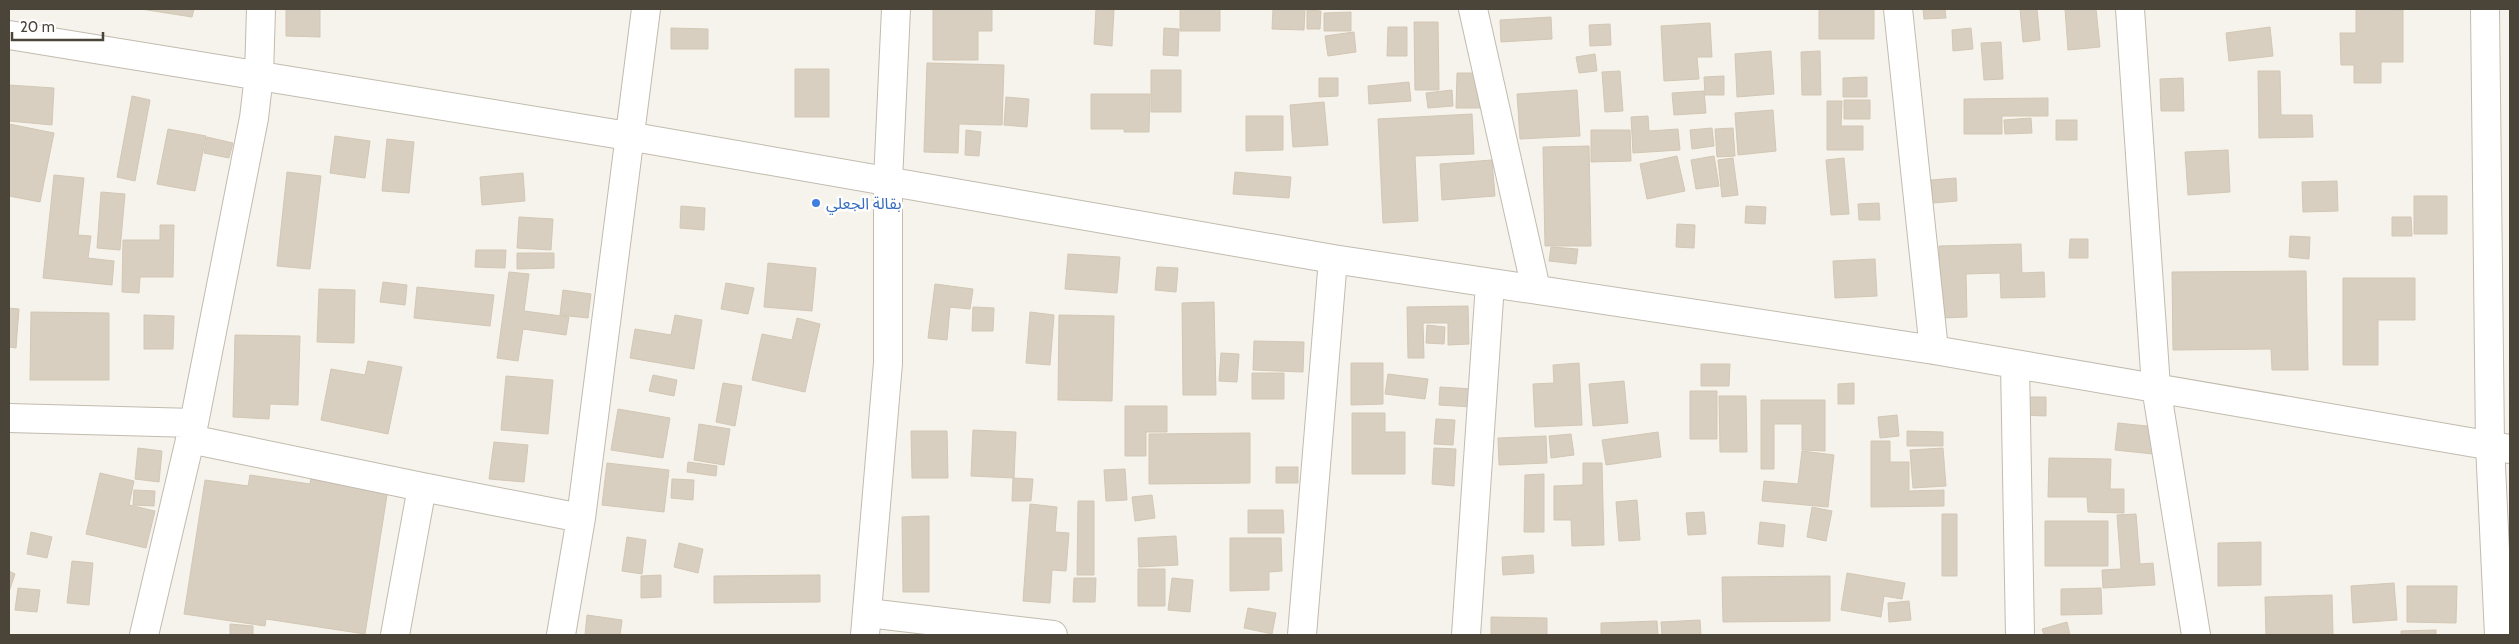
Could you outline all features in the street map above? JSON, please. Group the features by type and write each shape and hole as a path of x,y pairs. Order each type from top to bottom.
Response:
{"street":[{"path":"144,635 192,431 254,118 259,74 261,9"},
{"path":"561,635 581,518 628,136 646,9"},
{"path":"896,9 888,181 888,363 866,624 1053,635"},
{"path":"1474,9 1536,289"},
{"path":"1898,9 1934,350"},
{"path":"2130,9 2156,387 2196,635"},
{"path":"2485,9 2500,447 2499,635"},
{"path":"9,35 259,74 628,136 1333,259 1934,350 2500,447"},
{"path":"1302,635 1333,259"},
{"path":"1466,635 1490,284"},
{"path":"2015,365 2020,635"},
{"path":"9,418 192,431 422,487 581,518"},
{"path":"395,635 422,487"}],"building":[{"path":"141,9 194,9 192,17"},
{"path":"286,9 320,9 320,37 286,36"},
{"path":"933,9 992,9 992,31 978,31 978,60 933,60"},
{"path":"1096,9 1114,10 1112,46 1094,44"},
{"path":"1180,9 1220,9 1220,31 1180,31"},
{"path":"1273,9 1305,9 1304,30 1272,29"},
{"path":"1819,9 1874,9 1874,39 1819,39"},
{"path":"1923,9 1945,9 1946,18 1924,19"},
{"path":"2020,9 2037,9 2040,40 2023,42"},
{"path":"2065,9 2096,9 2100,47 2068,50"},
{"path":"2356,9 2403,10 2403,62 2381,62 2381,83 2354,83 2354,65 2341,65 2340,33 2356,33"},
{"path":"1307,10 1321,11 1320,29 1307,29"},
{"path":"1351,12 1351,31 1324,31 1324,13"},
{"path":"1551,17 1552,39 1501,42 1500,20"},
{"path":"1414,22 1438,22 1439,90 1415,90"},
{"path":"1710,23 1712,57 1697,57 1699,79 1664,81 1661,26"},
{"path":"1610,24 1611,45 1590,46 1589,25"},
{"path":"1388,27 1407,27 1407,56 1387,56"},
{"path":"2270,27 2273,56 2229,61 2226,33"},
{"path":"671,28 708,29 708,49 671,49"},
{"path":"1164,28 1179,29 1178,56 1163,55"},
{"path":"1971,28 1973,49 1953,51 1952,30"},
{"path":"1354,32 1356,52 1328,56 1325,36"},
{"path":"2001,42 2003,79 1984,80 1981,43"},
{"path":"1771,51 1774,94 1737,97 1735,54"},
{"path":"1820,51 1821,95 1802,95 1801,52"},
{"path":"1595,54 1597,71 1579,73 1576,57"},
{"path":"927,63 1004,65 1002,125 959,124 958,153 924,152"},
{"path":"795,69 829,69 829,117 795,117"},
{"path":"1151,70 1181,70 1181,112 1151,112"},
{"path":"1620,71 1623,111 1605,112 1602,72"},
{"path":"2258,71 2280,71 2281,115 2312,115 2313,137 2259,138"},
{"path":"1457,73 1480,73 1480,108 1456,108"},
{"path":"1724,76 1724,95 1705,95 1704,77"},
{"path":"1867,77 1867,97 1843,97 1843,78"},
{"path":"1319,78 1338,78 1338,96 1319,97"},
{"path":"2183,78 2184,111 2161,111 2160,79"},
{"path":"1409,82 1411,101 1369,104 1368,86"},
{"path":"9,85 54,88 52,125 9,121"},
{"path":"1452,90 1453,106 1428,108 1426,93"},
{"path":"1577,90 1580,136 1520,139 1517,94"},
{"path":"1704,91 1706,113 1674,115 1672,93"},
{"path":"1091,94 1150,94 1149,132 1124,132 1124,129 1091,129"},
{"path":"132,96 150,100 135,181 117,177"},
{"path":"1006,97 1029,99 1027,127 1004,125"},
{"path":"2048,98 2048,116 2002,116 2002,134 1964,134 1964,99"},
{"path":"1844,100 1870,100 1870,119 1844,119"},
{"path":"1827,101 1842,101 1841,126 1863,126 1863,150 1827,150"},
{"path":"1324,102 1328,145 1293,147 1290,105"},
{"path":"1773,110 1776,151 1738,155 1735,113"},
{"path":"1472,114 1474,154 1415,156 1418,221 1383,223 1378,119"},
{"path":"1246,116 1283,116 1283,150 1246,151"},
{"path":"1648,116 1649,131 1678,129 1680,150 1633,153 1631,117"},
{"path":"2031,118 2032,133 2005,134 2004,120"},
{"path":"2056,120 2077,120 2077,140 2056,140"},
{"path":"9,124 54,133 40,202 9,196"},
{"path":"1712,128 1714,146 1692,149 1690,130"},
{"path":"1733,128 1735,156 1717,157 1715,129"},
{"path":"168,129 206,136 195,191 157,184"},
{"path":"966,130 981,132 979,156 965,155"},
{"path":"1591,130 1630,130 1631,161 1591,162"},
{"path":"335,136 370,141 365,178 330,173"},
{"path":"207,137 233,143 229,158 204,153"},
{"path":"387,139 414,142 409,193 382,191"},
{"path":"1589,146 1591,246 1545,246 1543,147"},
{"path":"2228,150 2230,192 2188,195 2185,152"},
{"path":"1677,156 1685,191 1647,199 1640,164"},
{"path":"1714,156 1719,186 1696,189 1691,160"},
{"path":"1733,158 1738,195 1722,197 1718,160"},
{"path":"1844,158 1849,214 1831,215 1826,160"},
{"path":"1492,160 1495,196 1442,200 1440,164"},
{"path":"287,172 321,176 310,269 277,266"},
{"path":"1235,172 1291,177 1289,198 1233,194"},
{"path":"523,173 525,201 482,205 480,177"},
{"path":"54,175 84,178 78,235 91,236 88,258 114,261 112,285 43,278"},
{"path":"1956,178 1957,201 1933,203 1931,180"},
{"path":"2337,181 2338,211 2303,212 2302,182"},
{"path":"101,192 125,194 120,250 97,248"},
{"path":"2414,196 2447,196 2447,234 2414,234"},
{"path":"1879,203 1880,220 1859,220 1858,204"},
{"path":"681,206 705,208 704,230 680,228"},
{"path":"1746,206 1766,207 1765,224 1745,223"},
{"path":"519,217 553,219 551,250 517,248"},
{"path":"2392,217 2411,217 2412,236 2392,236"},
{"path":"1677,224 1695,225 1694,248 1676,247"},
{"path":"160,225 174,225 173,277 140,277 139,293 122,292 123,240 160,240"},
{"path":"2290,236 2310,237 2309,259 2289,257"},
{"path":"2070,239 2088,239 2088,258 2069,258"},
{"path":"2021,244 2022,273 2044,272 2045,297 2001,298 2000,273 1966,274 1967,317 1941,318 1939,246"},
{"path":"1551,247 1578,249 1576,264 1549,261"},
{"path":"476,250 506,250 505,268 475,267"},
{"path":"517,253 554,253 554,268 517,269"},
{"path":"1068,254 1120,257 1117,293 1065,289"},
{"path":"1875,259 1877,296 1835,298 1833,261"},
{"path":"768,263 816,268 812,311 764,307"},
{"path":"1157,267 1178,268 1176,292 1155,290"},
{"path":"2306,271 2308,370 2272,370 2271,349 2173,350 2172,272"},
{"path":"509,272 529,274 524,311 569,317 566,335 523,329 518,361 497,358"},
{"path":"2343,278 2415,278 2415,320 2378,320 2378,365 2343,365"},
{"path":"383,282 407,285 405,305 380,302"},
{"path":"726,283 754,288 748,314 721,309"},
{"path":"935,284 973,289 970,309 950,307 947,340 928,338"},
{"path":"417,287 494,295 490,326 414,318"},
{"path":"319,289 355,290 354,343 317,342"},
{"path":"563,290 591,294 588,318 560,315"},
{"path":"1214,302 1216,395 1183,395 1182,303"},
{"path":"1468,306 1469,344 1448,345 1448,323 1423,323 1424,358 1408,358 1407,307"},
{"path":"973,307 994,308 993,331 972,331"},
{"path":"9,308 19,309 16,348 9,347"},
{"path":"31,312 109,313 109,380 30,380"},
{"path":"1030,312 1054,315 1050,365 1026,363"},
{"path":"144,315 174,316 173,349 144,349"},
{"path":"675,315 702,320 694,369 630,358 635,329 671,335"},
{"path":"1059,315 1114,316 1112,401 1058,400"},
{"path":"797,318 820,324 805,392 752,380 762,334 792,340"},
{"path":"1427,325 1445,327 1444,344 1426,343"},
{"path":"235,335 300,336 298,405 270,404 269,419 233,417"},
{"path":"1254,341 1304,342 1303,372 1253,370"},
{"path":"1221,353 1239,354 1237,382 1219,381"},
{"path":"368,361 402,367 388,434 321,420 331,369 365,375"},
{"path":"1351,363 1383,363 1383,404 1351,405"},
{"path":"1579,363 1582,425 1535,427 1533,384 1554,383 1553,365"},
{"path":"1701,364 1730,364 1729,386 1701,386"},
{"path":"1252,373 1284,373 1284,399 1252,399"},
{"path":"1388,374 1428,379 1425,399 1385,394"},
{"path":"653,375 677,380 674,396 649,391"},
{"path":"506,376 553,380 548,434 501,430"},
{"path":"1624,381 1628,423 1593,426 1589,384"},
{"path":"723,383 742,386 735,426 716,422"},
{"path":"1854,383 1854,404 1838,404 1838,384"},
{"path":"1440,387 1473,389 1472,407 1439,405"},
{"path":"1690,391 1717,391 1717,439 1690,439"},
{"path":"1719,396 1746,396 1747,452 1720,452"},
{"path":"2020,397 2046,397 2046,416 2019,415"},
{"path":"1761,400 1825,400 1825,451 1802,450 1802,424 1774,424 1774,469 1761,469"},
{"path":"1125,406 1167,406 1167,432 1146,432 1146,456 1125,456"},
{"path":"618,409 670,418 663,458 611,450"},
{"path":"1352,413 1385,413 1385,432 1405,432 1405,474 1352,474"},
{"path":"1897,415 1899,436 1880,438 1878,417"},
{"path":"1436,419 1455,420 1453,445 1434,444"},
{"path":"2118,423 2156,427 2153,454 2115,450"},
{"path":"699,424 730,429 724,465 694,460"},
{"path":"973,430 1016,432 1014,478 971,476"},
{"path":"911,431 947,431 948,478 912,478"},
{"path":"1907,431 1943,432 1943,446 1907,446"},
{"path":"1658,432 1661,457 1606,465 1602,440"},
{"path":"1250,433 1250,483 1149,484 1149,434"},
{"path":"1571,434 1574,455 1551,458 1549,436"},
{"path":"1546,436 1547,463 1499,465 1498,438"},
{"path":"1871,441 1890,441 1890,462 1909,462 1909,491 1944,490 1944,506 1871,507"},
{"path":"494,442 528,445 524,482 489,479"},
{"path":"138,448 162,451 159,482 135,479"},
{"path":"1434,448 1456,449 1454,486 1432,484"},
{"path":"1943,448 1946,486 1913,488 1910,450"},
{"path":"1802,451 1834,455 1828,507 1762,501 1764,481 1798,484"},
{"path":"2049,458 2111,459 2110,489 2124,489 2124,513 2088,512 2087,497 2048,497"},
{"path":"688,462 717,466 716,476 687,472"},
{"path":"607,463 669,470 664,512 602,505"},
{"path":"1583,463 1602,463 1604,545 1572,546 1571,520 1554,520 1554,486 1583,485"},
{"path":"1276,467 1298,467 1298,483 1276,483"},
{"path":"1125,469 1127,500 1106,501 1104,470"},
{"path":"100,473 134,481 129,505 155,511 146,548 86,534"},
{"path":"1544,474 1544,532 1524,532 1525,475"},
{"path":"250,475 310,484 311,477 388,489 365,634 266,619 265,626 184,614 205,480 248,486"},
{"path":"1013,478 1033,479 1031,501 1012,501"},
{"path":"672,479 694,480 693,500 671,498"},
{"path":"134,490 155,491 154,506 133,505"},
{"path":"1152,495 1155,518 1135,521 1132,497"},
{"path":"1637,500 1640,540 1619,541 1616,502"},
{"path":"1078,501 1094,501 1094,575 1077,575"},
{"path":"1030,504 1057,507 1055,532 1069,533 1066,571 1052,570 1050,603 1023,601"},
{"path":"1812,507 1832,511 1826,541 1807,537"},
{"path":"1248,510 1283,510 1284,533 1248,533"},
{"path":"1704,512 1706,534 1688,535 1686,513"},
{"path":"1942,514 1957,514 1957,576 1942,576"},
{"path":"2136,514 2140,564 2153,563 2155,585 2103,588 2102,570 2121,569 2117,515"},
{"path":"929,516 929,592 903,592 902,517"},
{"path":"2045,521 2108,521 2108,566 2045,566"},
{"path":"1760,522 1785,525 1783,547 1758,544"},
{"path":"31,532 52,537 47,558 27,554"},
{"path":"1176,536 1178,565 1139,567 1138,538"},
{"path":"627,537 646,540 642,574 622,571"},
{"path":"1230,538 1281,538 1282,571 1269,572 1269,590 1230,591"},
{"path":"2261,542 2261,585 2218,586 2218,543"},
{"path":"679,543 703,549 698,573 674,567"},
{"path":"1533,555 1534,573 1503,575 1502,557"},
{"path":"72,561 93,563 89,605 67,603"},
{"path":"1138,569 1165,569 1165,606 1138,606"},
{"path":"9,571 15,574 9,592"},
{"path":"1847,573 1905,583 1902,599 1884,596 1881,617 1841,610"},
{"path":"661,575 661,597 641,598 641,576"},
{"path":"820,575 820,602 714,603 714,576"},
{"path":"1830,576 1830,621 1723,622 1722,577"},
{"path":"1074,578 1096,578 1095,602 1073,602"},
{"path":"1172,578 1193,580 1190,612 1168,610"},
{"path":"2394,583 2397,620 2353,623 2351,586"},
{"path":"2407,586 2457,586 2456,623 2407,622"},
{"path":"18,588 40,590 37,612 15,610"},
{"path":"2101,588 2102,614 2061,615 2061,589"},
{"path":"2332,595 2333,635 2266,635 2265,597"},
{"path":"1909,601 1911,620 1889,622 1888,603"},
{"path":"1248,608 1276,613 1272,634 1244,628"},
{"path":"587,615 622,620 620,635 585,635"},
{"path":"1491,617 1547,618 1547,635 1491,635"},
{"path":"1700,620 1701,635 1662,635 1661,622"},
{"path":"1657,621 1658,635 1601,635 1601,623"},
{"path":"2067,622 2070,635 2044,635 2042,629"},
{"path":"230,624 253,626 253,635 230,635"},
{"path":"2436,630 2436,635 2401,635 2401,631"}],"place":[{"name":"بقالة الجعلي","path":"816,203"}]}
